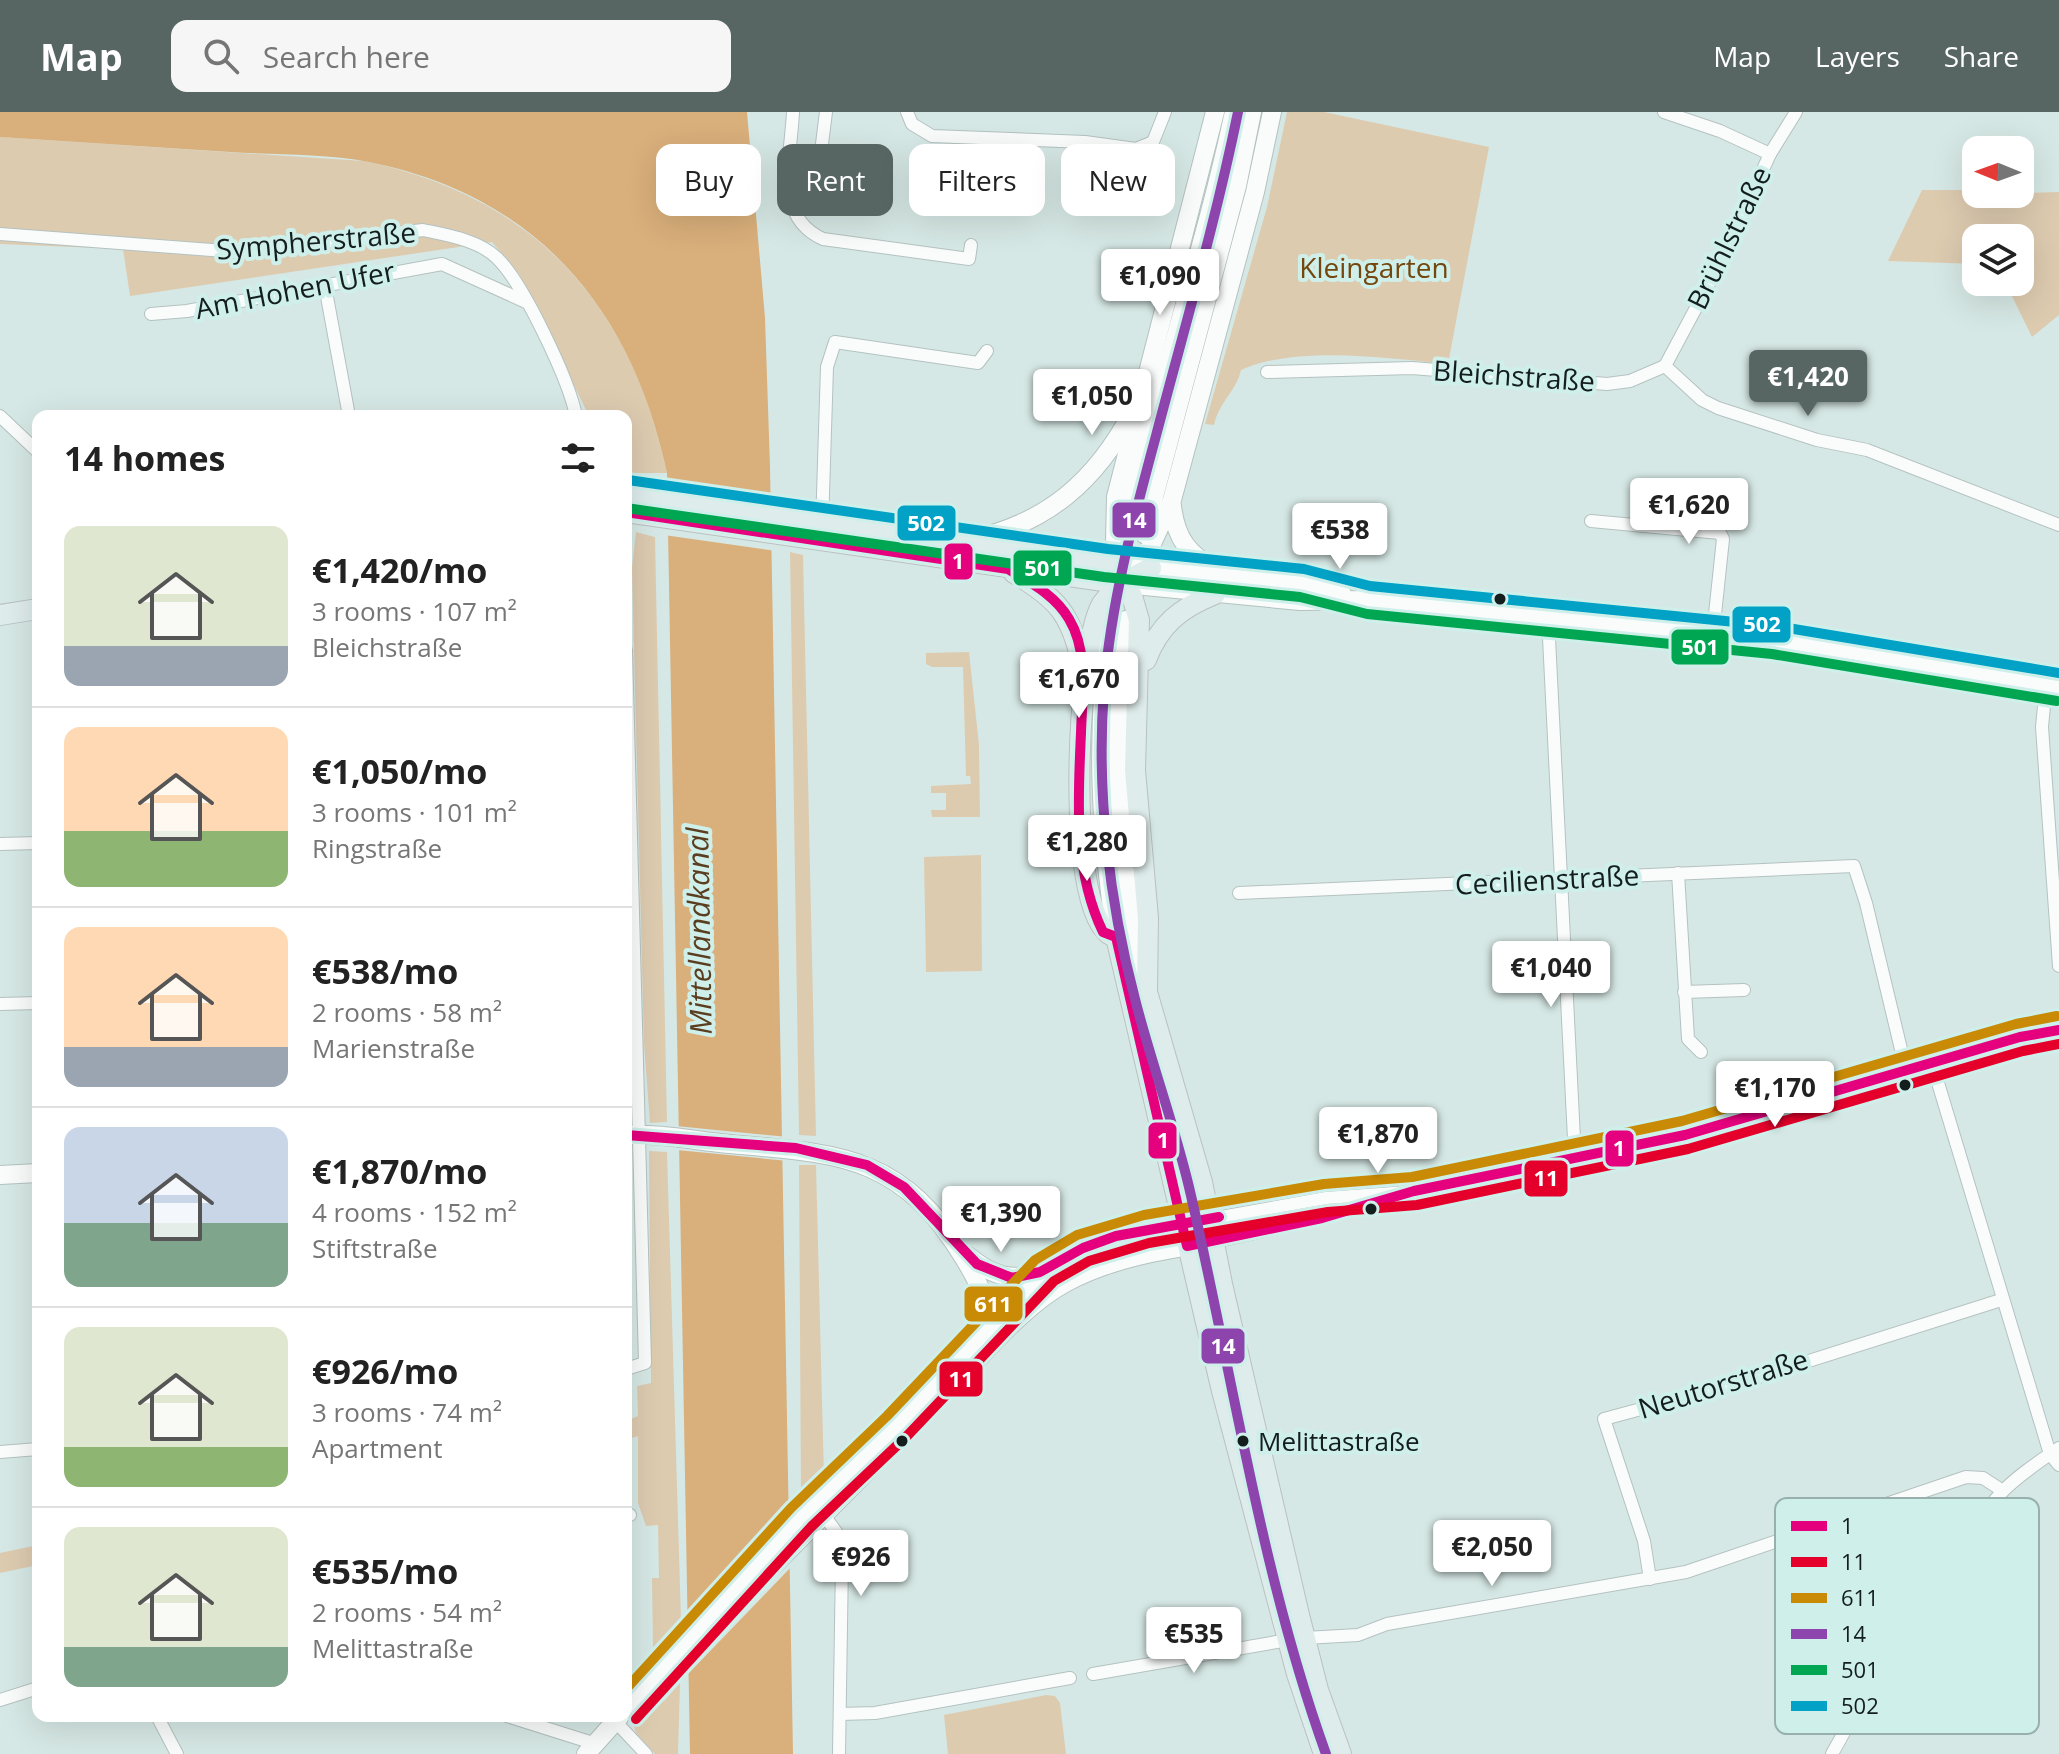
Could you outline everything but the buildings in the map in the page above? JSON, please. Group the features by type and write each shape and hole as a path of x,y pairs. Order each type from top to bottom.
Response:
{"main road":[{"path":"1147,992 1148,918 1135,770 1139,620 1115,541 1113,519 1215,112"},
{"path":"1234,112 1219,184 1140,465 1135,532 1237,186 1252,112"},
{"path":"1116,937 1103,932 1096,921 1084,872 1080,755 1084,672 1092,630 1102,605 1149,550 1172,500 1255,192 1272,112"},
{"path":"959,542 1010,531 1058,503 1090,474 1119,438 1146,387"},
{"path":"632,497 655,508"},
{"path":"1172,500 1174,525 1183,545 1220,585"},
{"path":"632,511 655,508 821,532 1008,569 1126,575 1220,585 1300,601 1368,600 1713,633 1850,650 2052,686"},
{"path":"821,532 959,542 1126,575"},
{"path":"1008,569 1052,598 1064,610 1077,640 1084,672"},
{"path":"1139,679 1162,627 1184,608 1220,585"},
{"path":"0,615 32,610"},
{"path":"1324,1754 1296,1639 1187,1246 1116,937 1105,865 1098,766 1101,691 1118,619 1117,754 1121,849 1147,992 1210,1219 1296,1639 1341,1754"},
{"path":"633,1134 815,1152 865,1164 895,1180 917,1198 957,1246 987,1271 1004,1277 1022,1278 1045,1270 1100,1241 1210,1219"},
{"path":"0,1175 32,1173"},
{"path":"679,1655 802,1539 814,1512 926,1411 1041,1300 1062,1284 1116,1261 1214,1242"},
{"path":"957,1246 986,1300 986,1318 979,1339"},
{"path":"632,1704 1045,1270"},
{"path":"591,1749 615,1722"}],"street":[{"path":"793,112 789,203 795,219 806,231 823,239 969,259 971,245"},
{"path":"822,144 826,112"},
{"path":"907,112 912,124 932,136 1085,142 1136,149 1146,148 1153,142 1165,112"},
{"path":"1664,112 1720,131 1770,154"},
{"name":"Brühlstraße","path":"1665,366 1722,259 1770,154 1796,112"},
{"name":"Sympherstraße","path":"0,234 238,252 423,230 452,236 496,256 526,302 573,410"},
{"name":"Am Hohen Ufer","path":"151,314 187,311 442,264 526,302"},
{"path":"325,286 348,410"},
{"path":"821,532 827,367 835,342 978,363 987,351"},
{"path":"1665,366 1702,400 1718,408 1817,440 1867,450 2059,525"},
{"name":"Bleichstraße","path":"1267,372 1412,368 1607,384 1630,381 1665,366"},
{"path":"0,416 32,446"},
{"path":"1591,521 1720,533 1723,539 1713,633"},
{"path":"1548,618 1575,1159"},
{"path":"2052,686 2042,727 2059,966"},
{"path":"0,844 32,843"},
{"name":"Cecilienstraße","path":"1239,893 1854,866 1906,1070"},
{"path":"1678,873 1688,1039 1701,1052"},
{"path":"1684,992 1744,990"},
{"path":"0,1004 32,1003"},
{"path":"1214,1242 1348,1212 1414,1191 1732,1123 1906,1070 2059,1030"},
{"path":"632,1057 645,1363 632,1367"},
{"path":"1932,1063 2001,1300 2059,1465"},
{"path":"1210,1219 1336,1197 1414,1191"},
{"name":"Neutorstraße","path":"1650,1579 1644,1541 1604,1419 1752,1379 1838,1349 2001,1300"},
{"path":"0,1452 32,1449"},
{"path":"1998,1498 2055,1451"},
{"path":"1904,1498 1966,1477 1983,1478 2003,1491"},
{"path":"814,1512 835,1526 840,1546 839,1754"},
{"path":"1093,1674 1296,1639 1358,1635 1387,1624 1650,1579 1686,1572 1775,1542"},
{"path":"840,1714 875,1713 1070,1678"},
{"path":"0,1700 32,1690"},
{"path":"160,1722 177,1754"},
{"path":"522,1722 591,1749"},
{"path":"624,1722 646,1754"},
{"path":"1832,1754 1843,1734"}],"green space":[{"name":"Kleingarten","path":"1287,112 1324,112 1489,147 1448,364 1343,355 1263,362 1241,370 1214,425 1205,424 1267,207"},
{"path":"0,137 364,161 425,178 479,201 526,231 566,268 601,310 629,358 651,413 667,473 632,473 632,410 586,410 519,274 492,242 130,296 123,249 0,244"},
{"path":"1922,190 1962,190 1962,208 2034,208 2034,193 2059,192 2059,315 2032,337 2012,296 2034,296 2034,224 1962,224 1962,264 1888,261"},
{"path":"636,532 655,537 667,1122 650,1123 644,1043 632,568"},
{"path":"790,552 803,555 816,1136 799,1135"},
{"path":"969,652 979,745 980,817 932,817 931,810 946,810 946,793 931,793 931,786 971,784 970,776 966,776 963,667 932,667 926,664 926,653"},
{"path":"981,855 982,971 926,972 924,857"},
{"path":"649,1151 667,1152 681,1620 653,1650 652,1578 659,1578 658,1525 646,1526 638,1503 638,1436 632,1438 632,1418 638,1416 637,1386 651,1383"},
{"path":"799,1165 816,1165 824,1478 801,1499"},
{"path":"32,1546 32,1566 0,1573 0,1553"},
{"path":"680,1683 678,1754 655,1754 636,1733 632,1721 639,1708 654,1694 664,1701"},
{"path":"1046,1695 1055,1696 1060,1703 1066,1754 948,1754 944,1715"}],"water":[{"name":"Mittellandkanal","path":"0,112 747,112 750,144 656,144 656,216 756,216 765,318 770,467 793,1754 690,1754 667,473 651,414 629,360 602,311 568,269 528,232 482,202 429,178 369,162 335,157 0,137"}],"pier":[{"path":"663,484 775,500 776,551 664,535"},
{"path":"676,1126 788,1137 788,1161 677,1150"},
{"path":"794,1506 795,1563 687,1675 686,1618"}],"transit line":[{"name":"14","path":"1238,112 1210,233 1124,559 1104,689 1103,806 1112,885 1126,962 1189,1187 1265,1544 1303,1685 1326,1754"},
{"name":"502","path":"632,481 1108,549 1304,569 1370,586 1776,626 2059,673"},
{"name":"501","path":"632,509 1104,577 1300,597 1367,614 1772,654 2057,701"},
{"name":"1","path":"632,513 1008,569 1057,603 1075,632 1082,660 1079,809 1086,884 1103,932 1116,937 1187,1246 1322,1218 1414,1191 1685,1135 2020,1037 2059,1030"},
{"name":"611","path":"632,1682 791,1508 887,1416 1035,1260 1077,1235 1144,1215 1324,1184 1412,1177 1682,1121 2016,1024 2057,1016"},
{"name":"11","path":"636,1719 811,1527 907,1436 1054,1281 1089,1261 1149,1243 1328,1212 1417,1205 1688,1149 2023,1051 2059,1044"},
{"name":"1","path":"632,1135 796,1148 867,1165 904,1187 977,1264 1012,1278 1040,1272 1083,1248 1116,1236 1219,1217"}],"place":[{"name":"Melittastraße","path":"1243,1441"}]}
